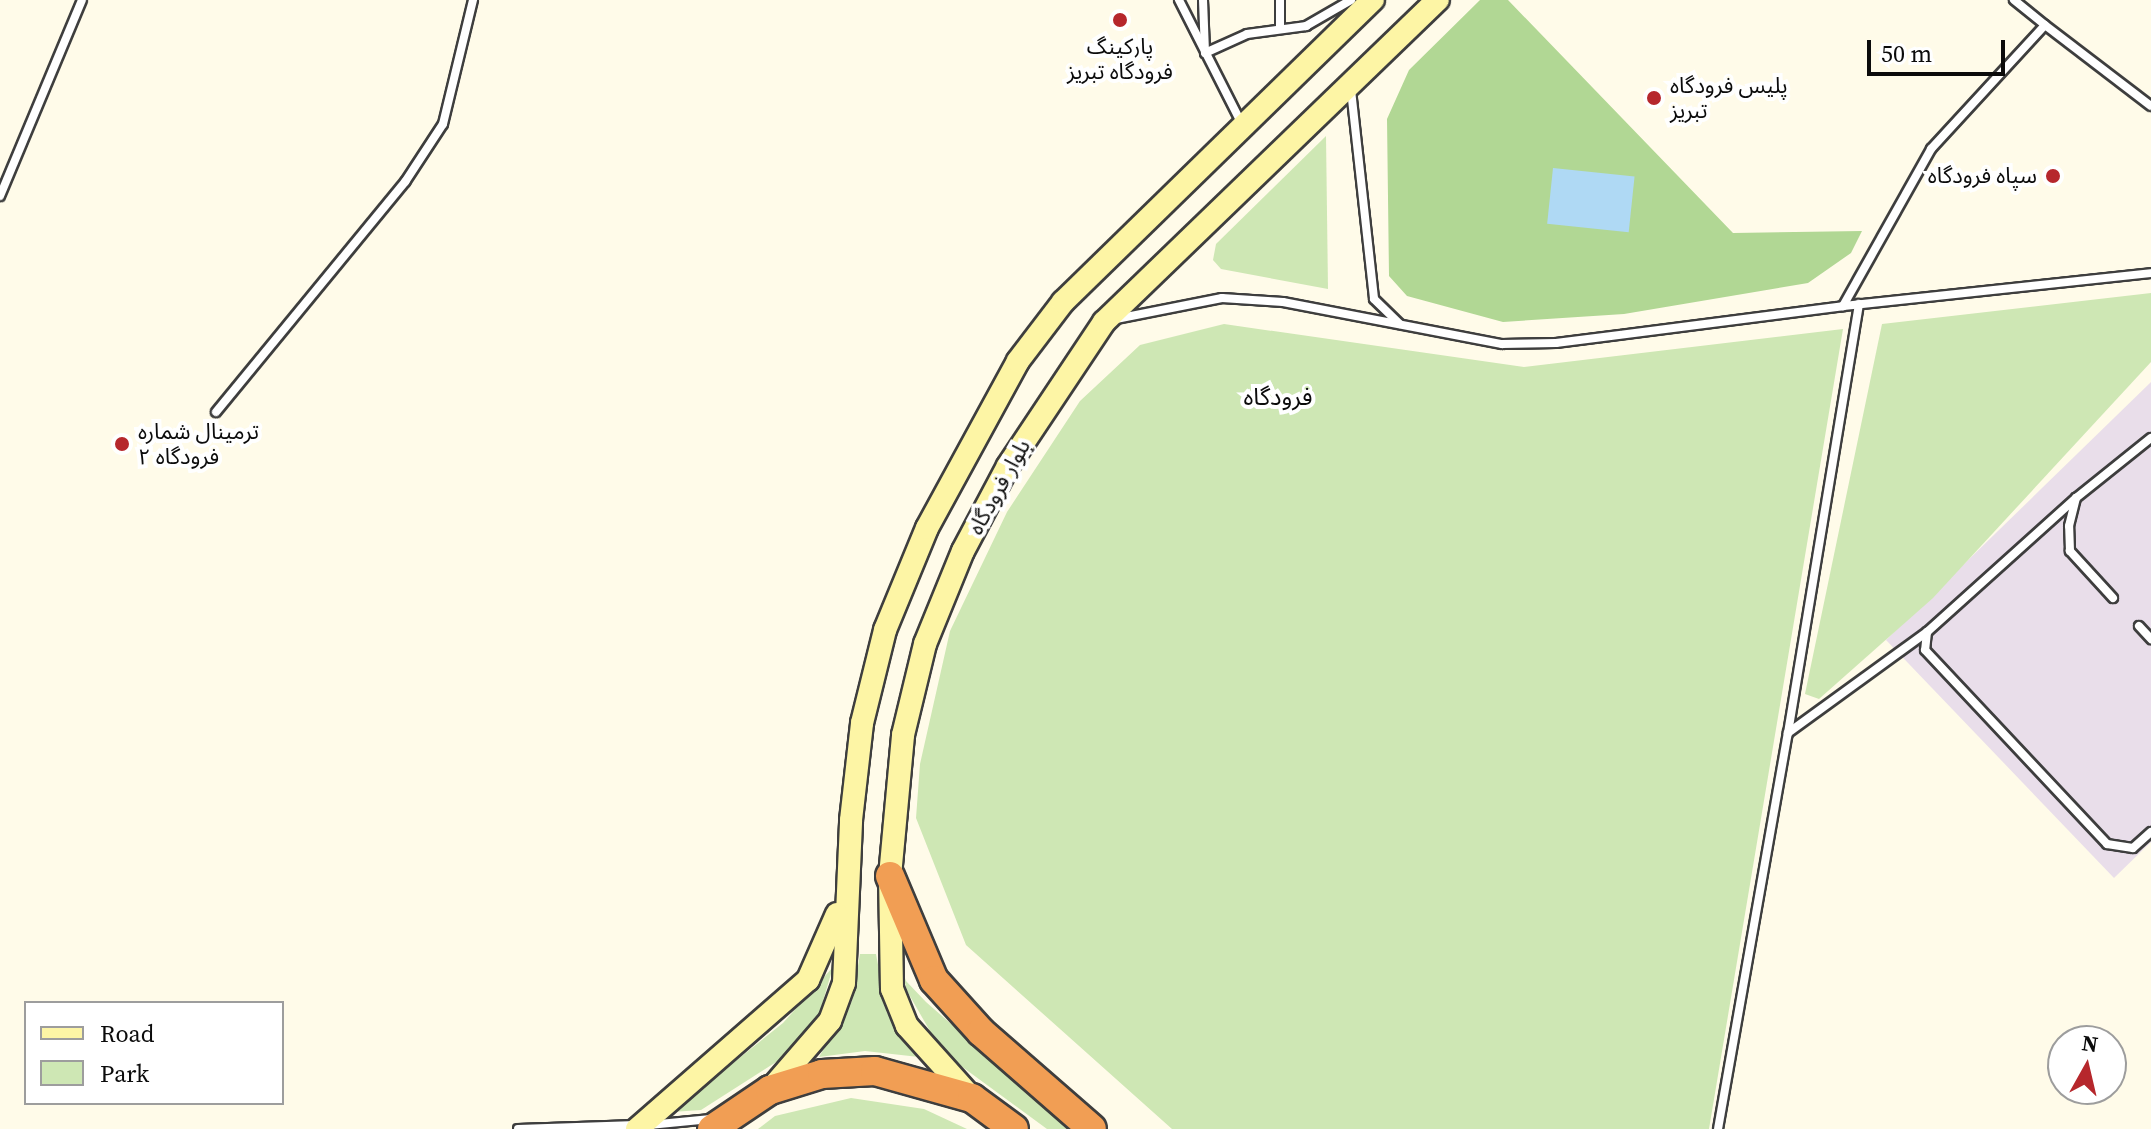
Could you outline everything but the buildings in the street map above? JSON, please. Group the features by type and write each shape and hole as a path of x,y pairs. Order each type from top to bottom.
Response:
{"highway":[{"path":"890,876 934,980 981,1032 1092,1129"},
{"path":"720,1122 770,1090 822,1074 875,1071 972,1098 1014,1129"}],"street":[{"name":"بلوار فرودگاه","path":"770,1090 830,1021 844,983 848,870 862,723 885,630 927,528 1018,361 1063,302 1373,0"},
{"name":"بلوار فرودگاه","path":"972,1098 907,1026 892,989 890,876 903,735 925,644 1008,466 1104,322 1351,90 1438,0"},
{"path":"639,1127 808,980 830,940 848,870"}],"lane":[{"path":"0,196 82,0"},
{"path":"216,412 405,182 443,124 473,0"},
{"path":"1179,0 1244,126"},
{"path":"1203,0 1205,53"},
{"path":"1280,0 1280,29"},
{"path":"1205,53 1280,29 1306,26 1351,0"},
{"path":"2014,0 2151,106"},
{"path":"1843,306 1931,149 2045,25"},
{"path":"1351,90 1374,299 1401,324"},
{"path":"1104,322 1222,298 1401,324 1502,344 1556,343 1859,304 2151,273"},
{"path":"1718,1129 1859,304"},
{"path":"1788,733 1927,632 2076,498 2151,438"},
{"path":"2076,498 2070,551 2113,598"},
{"path":"2139,626 2151,639"},
{"path":"1927,632 1931,661 2107,844 2133,848 2151,832"},
{"path":"518,1129 720,1122"}],"shaded area":[{"path":"2151,382 2151,842 2114,878 1886,640"}],"green space":[{"path":"1480,0 1508,0 1733,233 1862,231 1851,253 1808,283 1624,314 1503,322 1407,296 1389,276 1387,119 1409,70"},
{"path":"1326,136 1328,289 1221,269 1213,260 1216,244"},
{"path":"2151,293 2151,362 1933,598 1819,699 1805,694 1882,324"},
{"path":"1224,324 1524,367 1843,329 1709,1129 1172,1129 966,945 916,818 920,764 950,631 1007,512 1080,401 1140,345"},
{"path":"860,954 876,954 887,1013 919,1057 865,1051 819,1057 852,1001"},
{"path":"900,963 906,981 926,1002 1071,1129 1047,1129 942,1052 907,991"},
{"path":"833,967 818,1018 795,1050 701,1110 672,1112 783,1023"},
{"path":"851,1098 924,1109 967,1129 758,1129 775,1116"}],"water":[{"path":"1553,168 1635,177 1629,232 1547,224"}],"place":[{"name":"پارکینگ فرودگاه تبریز","path":"1120,20"},
{"name":"پلیس فرودگاه تبریز","path":"1654,98"},
{"name":"سپاه فرودگاه","path":"2053,176"},
{"name":"ترمينال شماره ۲ فرودگاه","path":"122,444"}],"district":[{"name":"فرودگاه","path":"1278,397"}]}
